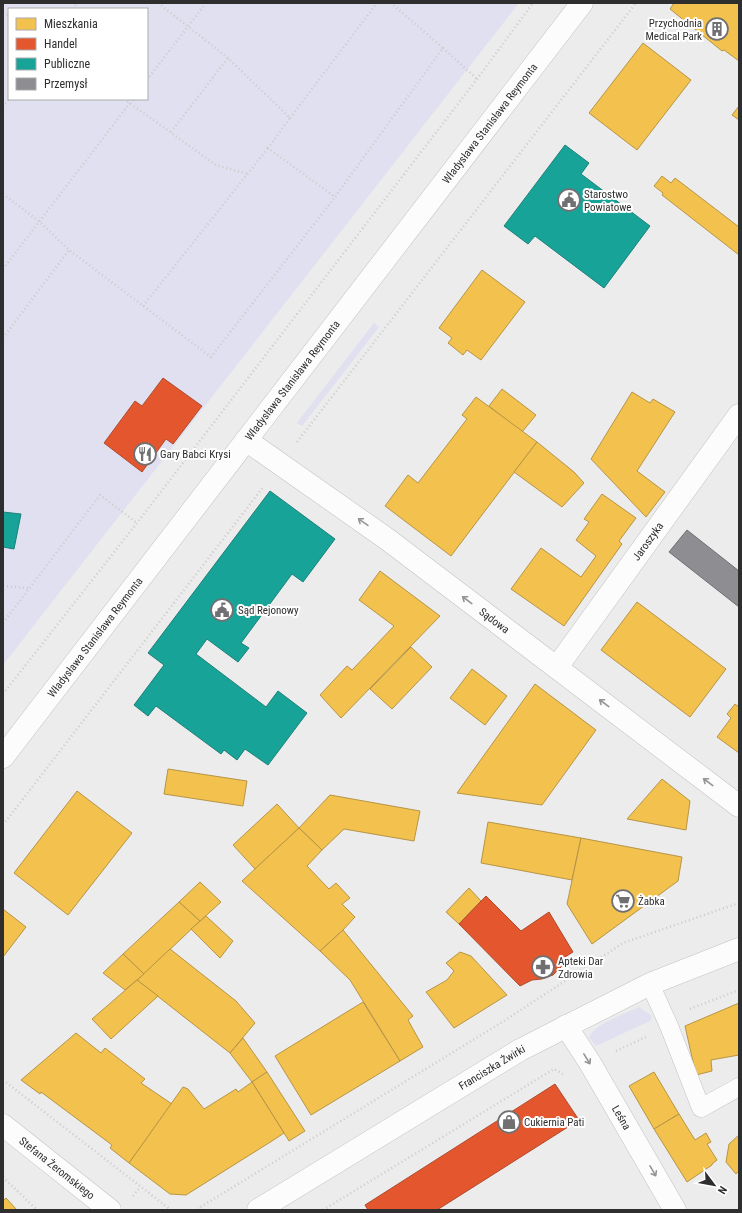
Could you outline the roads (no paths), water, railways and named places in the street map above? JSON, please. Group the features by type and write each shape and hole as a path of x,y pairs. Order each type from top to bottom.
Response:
{"street":[{"name":"Władysława Stanisława Reymonta","path":"3,757 582,3"},
{"name":"Jaroszyka","path":"557,667 739,415"},
{"name":"Sądowa","path":"246,440 387,540 739,806"},
{"name":"Franciszka Żwirki","path":"258,1210 520,1050 650,984 739,949"},
{"name":"Leśna","path":"566,1026 590,1063 675,1210"},
{"name":"Stefana Żeromskiego","path":"3,1125 110,1210"}],"lane":[{"path":"650,984 669,1026 701,1108 739,1087"}],"place":[{"name":"Przychodnia Medical Park","path":"717,29"},
{"name":"Starostwo Powiatowe","path":"569,200"},
{"name":"Gary Babci Krysi","path":"145,454"},
{"name":"Sąd Rejonowy","path":"222,610"},
{"name":"Żabka","path":"623,901"},
{"name":"Apteki Dar Zdrowia","path":"543,967"},
{"name":"Cukiernia Pati","path":"509,1122"}]}
